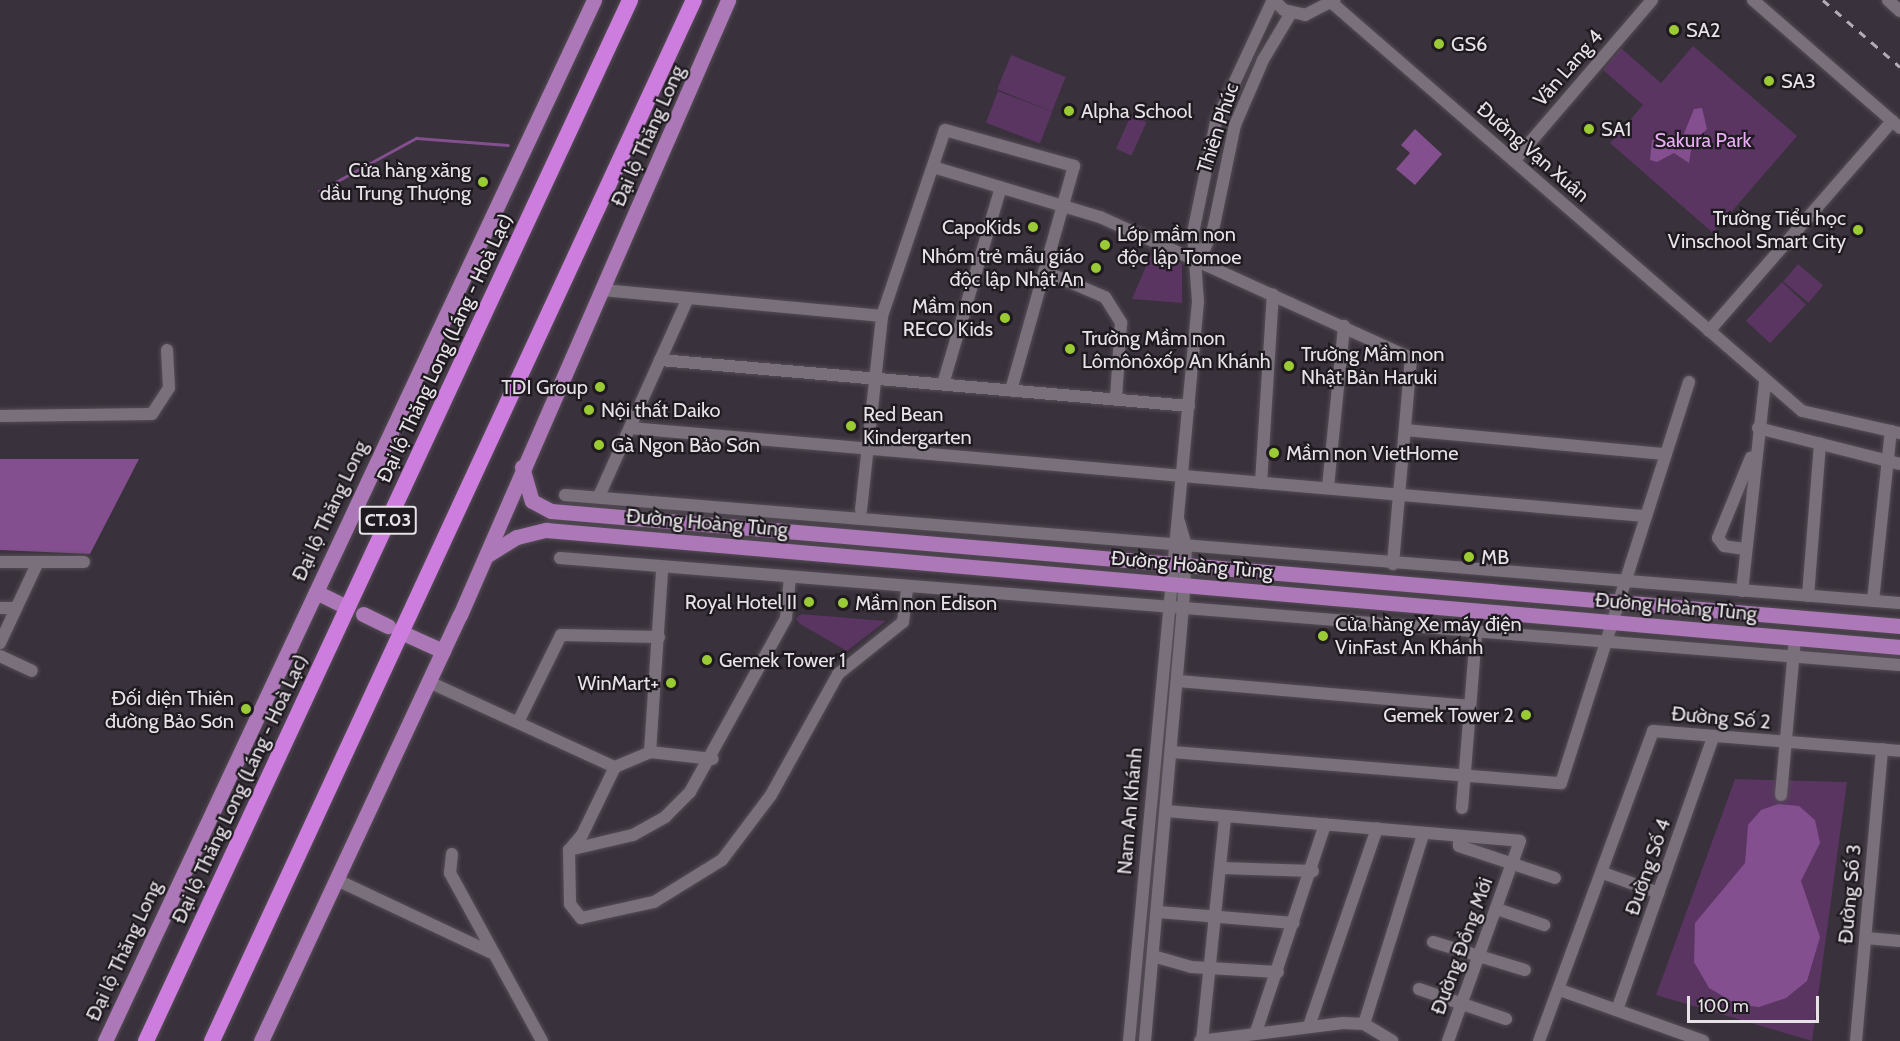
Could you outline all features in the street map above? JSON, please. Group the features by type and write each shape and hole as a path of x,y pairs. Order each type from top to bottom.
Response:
{"highway":[{"name":"Đại lộ Thăng Long (Láng - Hoà Lạc)","path":"146,1041 630,0"},
{"name":"CT.03","path":"212,1041 694,0"}],"main road":[{"name":"Đại lộ Thăng Long","path":"105,1041 594,0"},
{"name":"Đại lộ Thăng Long","path":"261,1041 486,556 522,467 603,290 728,0"},
{"name":"Đường Hoàng Tùng","path":"522,467 532,501 551,512 1179,568 1900,626"},
{"name":"Đường Hoàng Tùng","path":"486,556 517,537 546,530 1900,647"},
{"path":"316,592 343,605"},
{"path":"363,614 388,626"},
{"path":"403,633 443,651"}],"street":[{"path":"1273,0 1291,13 1313,14 1333,1"},
{"name":"Thiên Phúc","path":"1178,584 1179,522 1199,261 1193,233 1216,122 1273,0"},
{"name":"Văn Lang 4","path":"1514,161 1652,0"},
{"path":"1709,331 1896,124 1753,0"},
{"path":"1888,0 1900,11"},
{"name":"Đường Vạn Xuân","path":"1333,1 1802,411 1895,432"},
{"name":"Thiên Phúc","path":"1199,261 1213,230 1235,125 1291,13"},
{"path":"861,510 882,316 945,130 1074,166 1011,390"},
{"path":"933,167 1063,204 1199,261 1411,358 1394,564"},
{"path":"943,384 1001,187"},
{"path":"1044,270 1105,297 1121,323 1116,399"},
{"path":"603,290 687,300 882,316"},
{"path":"1261,483 1273,294"},
{"path":"599,496 687,300"},
{"path":"1328,487 1344,326"},
{"path":"0,417 152,414 169,388 167,350"},
{"path":"660,360 1189,406"},
{"path":"1742,591 1755,451 1765,381"},
{"path":"1172,752 1464,773 1561,783 1607,646 1624,582 1689,382"},
{"path":"630,428 1645,516"},
{"path":"1758,428 1900,464"},
{"path":"1405,430 1665,454"},
{"path":"1873,601 1886,461 1895,432"},
{"path":"1808,596 1820,443"},
{"path":"1745,549 1724,546 1718,537 1755,451"},
{"path":"565,495 599,496 1394,564 1900,603"},
{"path":"560,558 662,570 790,577 1607,646 1900,665"},
{"path":"0,562 84,562"},
{"path":"0,643 38,562"},
{"path":"650,752 662,570"},
{"path":"569,850 623,839 665,817 712,759 786,618 790,577"},
{"name":"Nam An Khánh","path":"1129,1041 1169,609 1178,584"},
{"name":"Nam An Khánh","path":"1145,1041 1178,681 1183,610 1178,584"},
{"path":"712,759 650,752 615,767 582,836 569,850 570,904 581,918 654,902 722,860 771,795 838,674 903,622 907,587"},
{"path":"0,608 16,608"},
{"path":"518,722 561,635 659,637"},
{"path":"1462,808 1476,635"},
{"path":"1781,795 1795,638"},
{"path":"0,656 32,671"},
{"path":"1178,681 1470,706"},
{"path":"429,682 615,767"},
{"path":"1159,719 1175,721"},
{"name":"Đường Số 2","path":"1603,873 1653,731 1900,751"},
{"name":"Đường Số 4","path":"1617,1010 1713,737"},
{"name":"Đường Số 3","path":"1856,1041 1882,749"},
{"path":"1166,811 1459,837 1459,846 1555,878"},
{"path":"1225,818 1201,1041 1310,1023 1364,1024 1387,1040"},
{"path":"1257,1032 1312,871 1325,824"},
{"path":"1310,1023 1377,828"},
{"path":"1364,1024 1423,835"},
{"name":"Đường Đồng Mới","path":"1448,1041 1520,841 1459,837"},
{"path":"452,854 450,873 490,952 542,1041"},
{"path":"1221,868 1312,871"},
{"path":"1539,1041 1603,873 1659,893"},
{"path":"336,880 490,952"},
{"path":"1497,909 1544,925"},
{"path":"1158,912 1294,923"},
{"path":"1866,938 1900,941"},
{"path":"1433,942 1479,958 1525,970"},
{"path":"1153,956 1210,967 1278,972"},
{"path":"1419,989 1462,1006 1506,1019"},
{"path":"1560,990 1703,1041"}],"green space":[{"name":"Sakura Park","path":"1693,46 1797,136 1713,233 1610,143 1643,105 1603,70 1621,48 1661,83"},
{"path":"1011,55 1066,77 1052,111 997,89"},
{"path":"998,91 1052,112 1040,144 986,123"},
{"path":"1131,115 1147,122 1131,156 1116,149"},
{"path":"1153,250 1182,264 1182,303 1132,299"},
{"path":"1798,264 1823,285 1808,303 1783,282"},
{"path":"1782,282 1806,305 1770,343 1746,321"},
{"path":"801,614 886,621 847,651 800,624 796,619"},
{"path":"1735,779 1847,782 1812,1041 1656,995"}],"shaded area":[{"path":"1702,108 1707,129 1692,144 1689,163 1674,153 1657,162 1650,160 1652,140 1681,141 1694,109"},
{"path":"1415,129 1442,154 1415,185 1396,169 1410,153 1401,145"},
{"path":"0,459 139,459 90,554 0,550"},
{"path":"1778,804 1799,806 1815,820 1820,843 1801,881 1820,937 1807,981 1786,998 1759,1007 1736,1004 1709,988 1694,962 1695,923 1745,863 1748,825 1761,810"}],"waterway":[{"path":"319,191 416,138 508,145"}],"railway":[{"path":"1823,0 1900,67"}],"place":[{"name":"SA2","path":"1674,30"},
{"name":"GS6","path":"1439,44"},
{"name":"SA3","path":"1769,81"},
{"name":"Alpha School","path":"1069,111"},
{"name":"SA1","path":"1589,129"},
{"name":"Cửa hàng xăng dầu Trung Thượng","path":"483,182"},
{"name":"CapoKids","path":"1033,227"},
{"name":"Trường Tiểu học Vinschool Smart City","path":"1858,230"},
{"name":"Lớp mầm non độc lập Tomoe","path":"1105,245"},
{"name":"Nhóm trẻ mẫu giáo độc lập Nhật An","path":"1096,268"},
{"name":"Mầm non RECO Kids","path":"1005,318"},
{"name":"Trường Mầm non Lômônôxốp An Khánh","path":"1070,349"},
{"name":"Trường Mầm non Nhật Bản Haruki","path":"1289,366"},
{"name":"TDI Group","path":"600,387"},
{"name":"Nội thất Daiko","path":"589,410"},
{"name":"Red Bean Kindergarten","path":"851,426"},
{"name":"Gà Ngon Bảo Sơn","path":"599,445"},
{"name":"Mầm non VietHome","path":"1274,453"},
{"name":"MB","path":"1469,557"},
{"name":"Royal Hotel II","path":"809,602"},
{"name":"Mầm non Edison","path":"843,603"},
{"name":"Cửa hàng Xe máy điện VinFast An Khánh","path":"1323,636"},
{"name":"Gemek Tower 1","path":"707,660"},
{"name":"WinMart+","path":"671,683"},
{"name":"Đối diện Thiên đường Bảo Sơn","path":"246,709"},
{"name":"Gemek Tower 2","path":"1526,715"}]}
